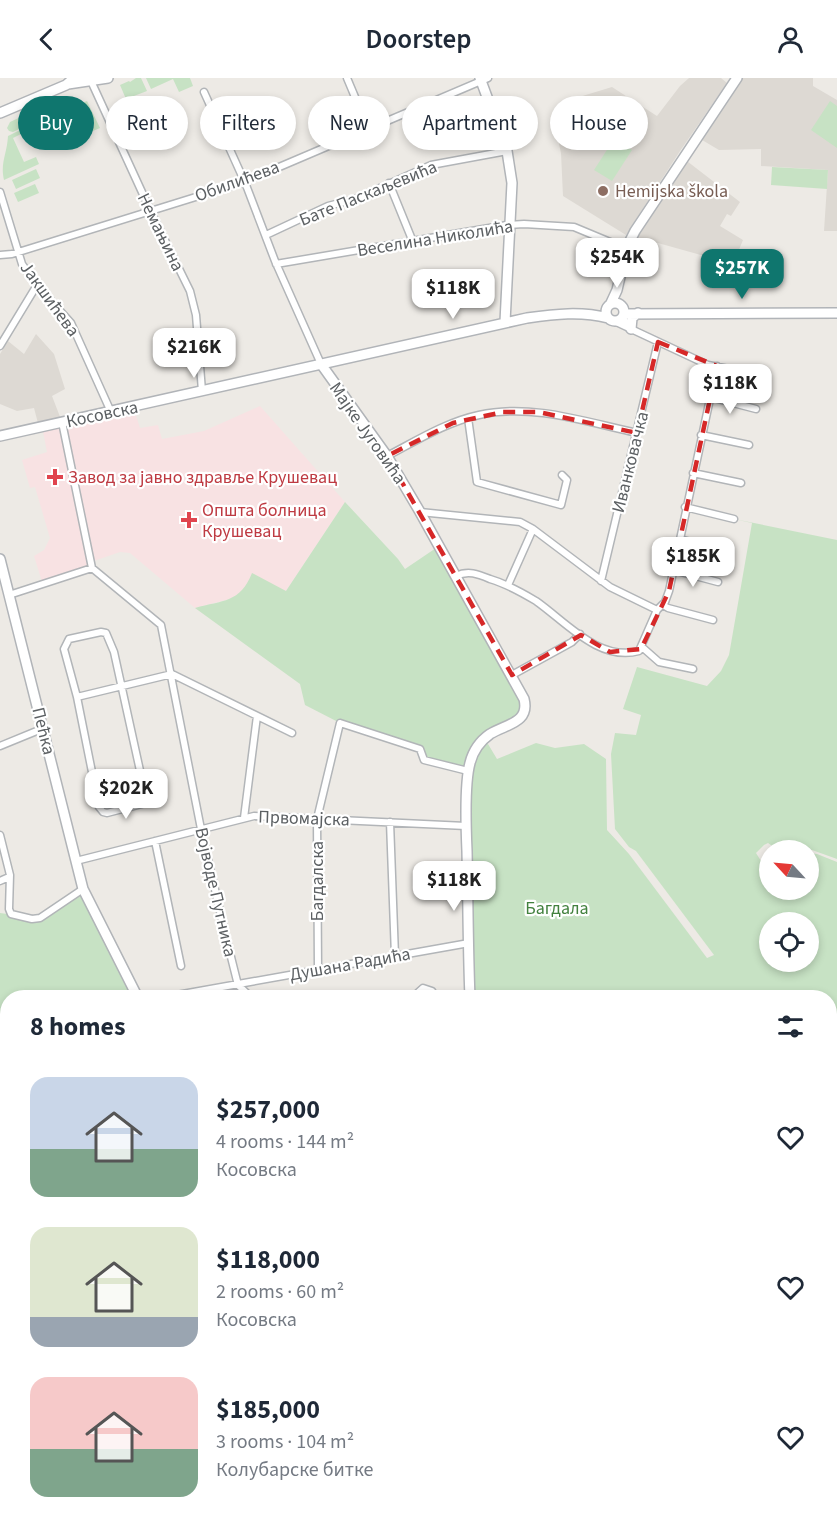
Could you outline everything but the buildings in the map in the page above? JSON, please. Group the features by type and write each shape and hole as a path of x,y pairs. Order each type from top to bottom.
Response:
{"street":[{"path":"66,85 74,78"},
{"path":"0,113 66,85 107,78"},
{"path":"347,78 355,96"},
{"path":"737,78 635,231 627,248 617,290 616,311 631,330 708,365 765,375"},
{"path":"483,79 507,151 512,183 505,322"},
{"name":"Обилићева","path":"390,119 483,79"},
{"name":"Немањина","path":"90,80 193,298 202,391"},
{"name":"Мајке Југовића","path":"204,92 244,182 276,264 321,364 387,456 524,699 526,708 524,715 519,720 489,735 478,745 468,771"},
{"name":"Обилићева","path":"0,255 18,252 244,182 317,150"},
{"name":"Бате Паскаљевића","path":"266,236 328,206 355,199 431,165 507,151"},
{"path":"389,183 413,242"},
{"name":"Јакшићева","path":"0,192 22,264 37,285 71,322 111,412"},
{"name":"Веселина Николића","path":"276,264 511,225 574,227 627,248"},
{"path":"0,346 37,285"},
{"name":"Косовска","path":"0,436 505,322 548,315 616,311 636,313 837,313"},
{"path":"631,330 632,318 636,313"},
{"name":"Иванковачка","path":"600,581 658,342"},
{"path":"641,649 657,610 663,605 669,591 685,507 717,366"},
{"path":"710,397 756,409"},
{"path":"387,456 428,434 468,418 503,411 527,411 637,433"},
{"path":"468,418 477,482 561,505 567,480 562,475"},
{"path":"9,595 92,568 62,422"},
{"path":"701,435 749,445"},
{"path":"693,473 741,483"},
{"path":"685,507 734,519"},
{"path":"420,512 516,521 533,529 600,581 657,610"},
{"path":"508,585 533,529"},
{"path":"680,539 726,552"},
{"name":"Пећка","path":"0,559 83,889 134,990"},
{"name":"Војводе Путника","path":"92,568 161,625 201,829 238,985"},
{"path":"673,570 718,582"},
{"path":"456,576 465,572 477,574 508,585 536,602 597,647 621,654 641,649 660,662 693,669"},
{"path":"663,605 713,620"},
{"path":"106,633 114,652 146,798 142,804 107,813 99,807 77,697 64,646 69,639 84,634 106,633"},
{"path":"512,675 572,642 580,634"},
{"path":"77,697 172,674 292,733"},
{"path":"244,818 257,716"},
{"name":"Багдалска","path":"318,970 317,819 340,723 420,748 424,760 468,771"},
{"path":"0,746 44,728"},
{"path":"468,771 466,826 470,990"},
{"name":"Првомајска","path":"76,861 244,818 270,816 466,826"},
{"path":"390,822 395,956"},
{"path":"0,835 9,877 9,912 32,919 40,918 83,889"},
{"path":"155,841 181,966"},
{"path":"0,881 9,877"},
{"name":"Душана Радића","path":"208,990 469,943"},
{"path":"238,985 243,990"}],"highlighted area":[{"path":"658,342 717,366 669,591 641,649 610,652 581,635 512,675 387,456 453,423 503,412 538,412 637,433"}],"shaded area":[{"path":"689,78 721,78 727,83 626,235 563,196 560,150 648,150 648,110 657,116"},
{"path":"737,78 813,78 813,86 837,100 837,231 824,231 828,170 761,166 761,149 719,150 697,137"},
{"path":"612,87 626,96 582,96"},
{"path":"683,158 740,202 731,216 727,214 720,226 743,240 733,264 633,236"},
{"path":"36,334 54,354 65,389 52,396 62,422 39,427 34,408 17,411 0,404 0,354 8,341 24,354"},
{"name":"Општа болница Крушевац","path":"260,406 345,502 286,591 247,585 237,597 195,608 130,553 120,552 91,562 92,568 43,585 34,556 44,550 50,538 35,487 30,488 22,460 47,452 42,426 134,409 140,428 158,425 162,439 204,431"}],"green space":[{"path":"141,78 147,91 134,96 125,96 120,85"},
{"path":"146,78 190,78 193,86 179,92 173,79 151,89"},
{"path":"830,101 837,106 837,148 811,130"},
{"path":"94,116 100,128 94,131"},
{"path":"18,118 18,130 9,131 7,128 10,122"},
{"path":"18,131 18,136 13,138 24,162 36,157 39,164 4,180 3,163 8,136"},
{"path":"607,150 632,150 612,181 594,170"},
{"path":"772,167 828,170 827,189 771,185"},
{"path":"36,169 40,178 16,189 12,180"},
{"path":"35,184 39,193 18,202 14,193"},
{"path":"718,269 739,274 736,286 715,281"},
{"name":"Багдала","path":"345,502 405,569 439,546 526,708 485,739 497,759 536,743 555,748 584,744 606,759 607,830 629,854 707,958 714,955 636,851 629,847 615,829 611,754 615,733 636,735 641,715 623,709 637,667 707,686 721,671 729,655 752,523 734,519 837,540 837,859 819,853 819,840 759,840 759,850 756,853 759,858 759,900 819,900 819,855 837,862 837,990 470,990 468,771 424,760 420,748 340,723 305,705 300,684 195,608 230,599 247,583 252,573 286,591"},
{"path":"84,890 134,990 0,990 0,913 44,919"}],"place":[{"name":"Hemijska škola","path":"603,191"},
{"name":"Завод за јавно здравље Крушевац","path":"55,477"},
{"name":"Општа болница Крушевац","path":"189,520"}]}
